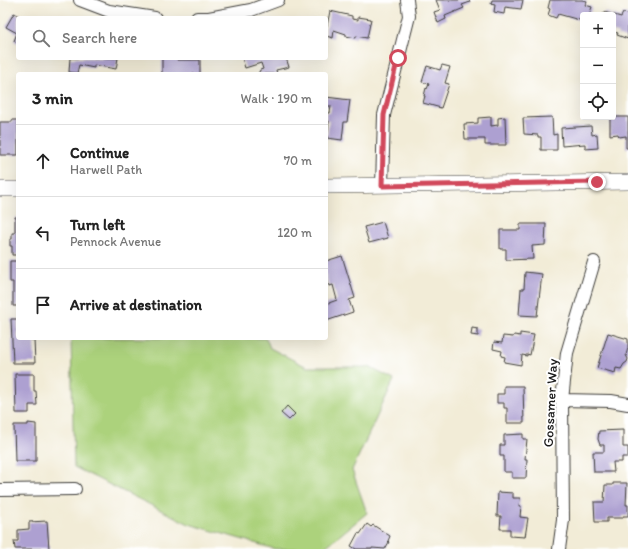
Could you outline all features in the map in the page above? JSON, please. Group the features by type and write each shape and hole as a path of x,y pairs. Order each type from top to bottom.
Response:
{"street":[{"path":"80,0 108,10 143,16"},
{"path":"220,16 252,10 278,0"},
{"path":"382,186 384,115 409,16 407,0"},
{"path":"328,186 628,182"},
{"path":"0,189 16,189"},
{"name":"Gossamer Way","path":"559,549 563,520 562,400 567,353 594,262"},
{"path":"562,400 611,401 628,404"},
{"path":"0,490 75,489"}],"green space":[{"path":"71,340 267,340 270,348 307,367 369,367 394,380 352,470 367,513 323,549 275,549 189,524 74,467"}],"building":[{"path":"436,0 469,0 470,2 462,5 464,8 445,16 446,19 438,23 434,12 440,10"},
{"path":"492,0 523,0 521,9 505,7 504,14 494,12 495,5 491,4"},
{"path":"550,0 582,0 587,1 585,5 592,7 590,12 580,12 580,20 558,14 556,18 548,15 550,9 548,8"},
{"path":"330,11 352,16 352,19 358,20 358,17 371,19 367,38 346,36 346,34 334,30 333,38 328,37 328,21"},
{"path":"14,13 20,16 16,16 16,32 6,27"},
{"path":"623,13 628,14 628,39 617,35 618,33 616,33 616,16 621,17"},
{"path":"70,60 118,60 116,69 94,65 94,68 79,65 77,72 69,72"},
{"path":"162,60 200,60 200,72 162,72"},
{"path":"243,60 287,60 289,67 276,70 276,72 259,72 263,69 261,63 245,68"},
{"path":"442,65 450,67 445,83 449,84 441,108 423,103 426,88 427,89 429,84 422,82 427,66 440,70"},
{"path":"328,97 350,100 347,122 344,122 342,140 328,138 328,113 330,113 331,106 328,106"},
{"path":"491,117 491,126 498,125 498,118 505,117 506,145 485,145 485,139 465,139 464,124 478,123 478,118"},
{"path":"552,117 553,135 557,134 557,150 541,150 541,137 538,137 538,135 524,134 523,118"},
{"path":"616,117 628,117 628,148 626,148 626,136 619,137 618,134 610,135 610,120 616,120"},
{"path":"12,120 16,120 16,155 0,155 0,122 12,122"},
{"path":"591,126 592,135 597,134 598,148 585,149 585,144 562,146 561,128"},
{"path":"16,217 16,255 12,255 10,239 12,239 12,233 15,233"},
{"path":"383,222 388,238 369,243 364,227"},
{"path":"520,224 546,224 545,245 532,246 533,259 506,260 506,249 500,249 500,230 520,230"},
{"path":"342,256 355,298 349,300 353,312 328,320 328,303 337,300 333,285 329,286 328,283 328,260"},
{"path":"10,261 16,261 16,306 13,306 13,282 10,282"},
{"path":"525,272 542,274 537,316 519,315 521,289 524,289"},
{"path":"11,319 16,319 16,340 34,340 35,363 13,363"},
{"path":"472,328 478,329 478,336 471,335"},
{"path":"520,333 534,335 530,355 522,355 521,365 504,362 505,357 501,356 502,351 493,349 494,342 502,343 503,336 520,336"},
{"path":"608,333 628,339 626,355 628,359 627,362 621,369 616,368 615,373 597,368"},
{"path":"15,374 34,374 34,391 36,391 37,405 29,405 29,413 16,413"},
{"path":"504,386 523,386 524,423 507,423 507,408 504,408 504,403 497,403 497,394 504,394"},
{"path":"287,406 295,414 289,420 281,413"},
{"path":"28,423 36,424 36,461 15,461 14,425 28,425"},
{"path":"623,430 623,447 628,447 628,457 622,457 622,462 613,462 614,472 594,472 593,452 604,452 604,445 600,445 598,439 599,431"},
{"path":"523,434 523,439 527,439 525,459 527,459 526,478 512,478 512,472 504,472 504,456 500,456 500,445 504,445 504,435"},
{"path":"613,483 627,483 626,505 628,505 628,516 623,516 623,518 607,518 607,522 595,522 594,502 604,502 605,485 613,485"},
{"path":"498,492 513,493 513,498 520,498 520,517 528,518 525,537 510,536 510,529 500,529 501,516 497,516"},
{"path":"47,521 49,549 15,549 14,541 18,541 18,530 29,529 29,522"},
{"path":"367,524 371,527 373,525 390,536 389,542 385,549 356,549 351,546 358,533 360,534"}],"route":[{"path":"398,58 384,115 382,186 597,182"}]}
